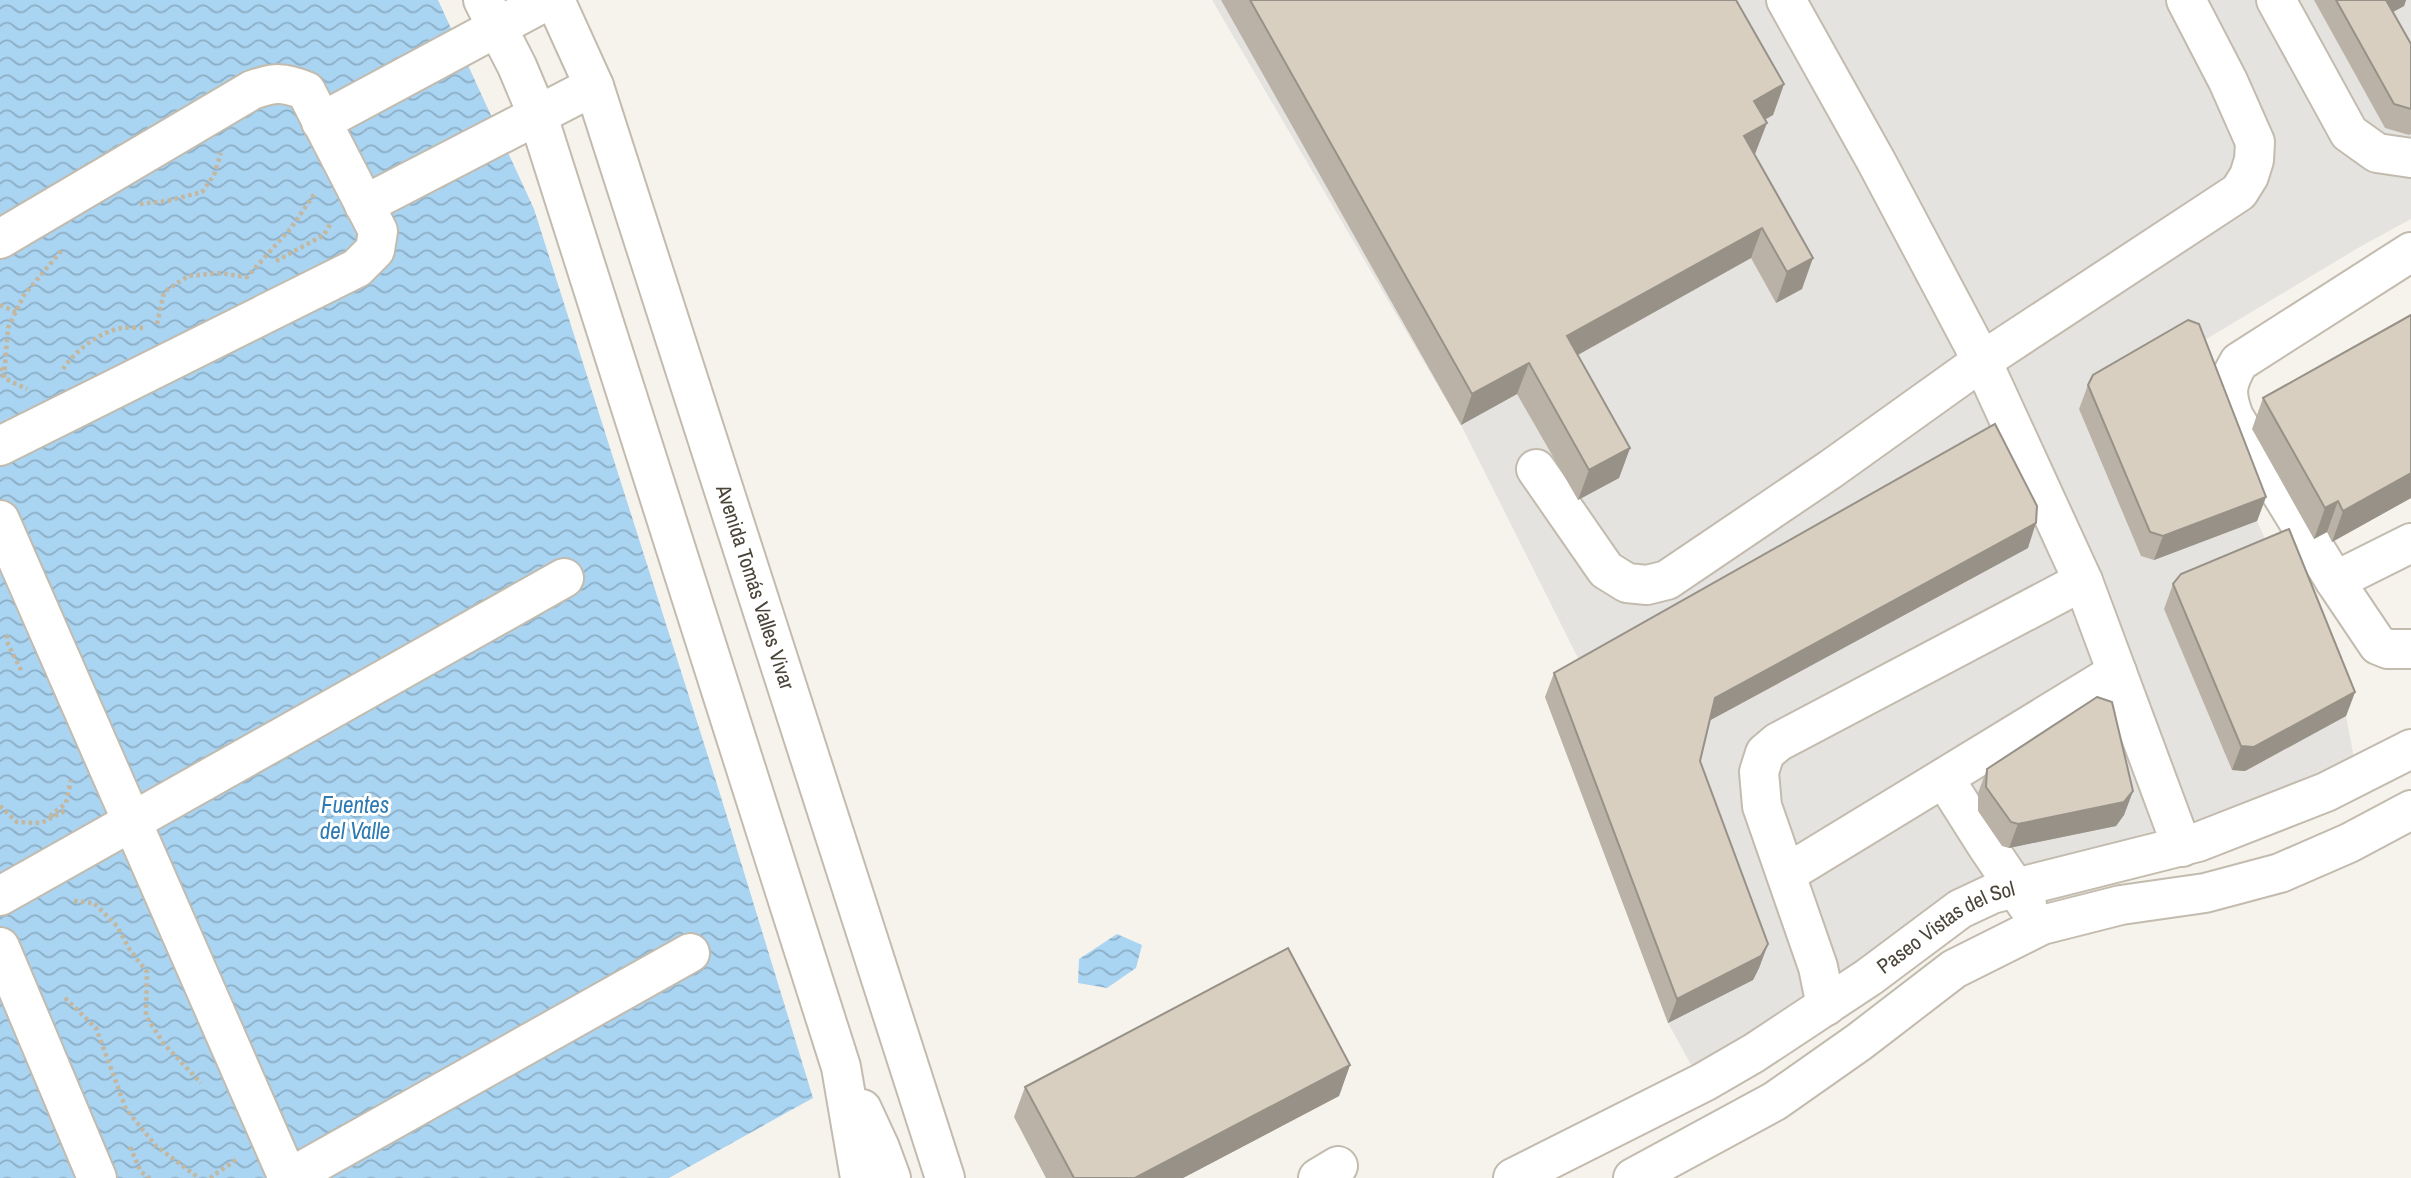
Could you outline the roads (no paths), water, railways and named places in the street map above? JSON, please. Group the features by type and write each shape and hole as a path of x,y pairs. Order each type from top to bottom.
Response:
{"street":[{"path":"321,122 491,14 548,0"},
{"name":"Avenida Tomás Valles Vivar","path":"555,0 594,86 945,1178"},
{"path":"1786,0 1870,149 1982,360 2083,581 2182,847"},
{"path":"1536,469 1606,570 1627,583 1647,585 1667,580 1830,469 1982,360 2239,192 2249,176 2254,160 2255,142 2228,81 2186,0"},
{"path":"2276,0 2349,133 2377,153 2411,158"},
{"path":"491,14 538,116 841,1067 860,1178"},
{"path":"0,239 252,90 287,83 306,92 321,122 349,211 378,231 375,250 357,268 0,446"},
{"path":"349,211 594,86"},
{"path":"2411,252 2239,362 2228,381 2227,399 2234,417 2334,581 2378,645 2388,649 2411,649"},
{"path":"0,520 289,1178 690,953"},
{"path":"2334,581 2411,543"},
{"path":"0,896 565,578"},
{"path":"1826,1006 1818,967 1762,806 1759,772 1765,753 1778,742 2083,581"},
{"path":"1786,874 2117,671"},
{"name":"Paseo Vistas del Sol","path":"1513,1178 1704,1082 1826,1006 1960,909 2014,887 2182,847 2326,792 2411,749"},
{"path":"1944,778 2014,887 2042,925"},
{"path":"2326,792 2349,843"},
{"name":"Paseo Vistas del Sol","path":"1633,1178 1775,1101 1859,1042 1954,969 2042,925 2121,905 2205,893 2280,873 2349,843 2411,810"},
{"path":"0,947 97,1178"},
{"path":"841,1067 880,1148 891,1178"}],"water":[{"name":"Fuentes del Valle","path":"0,0 438,0 534,209 721,797 813,1098 669,1178 0,1178"},
{"path":"1117,934 1142,945 1136,968 1107,988 1078,983 1079,959"}]}
